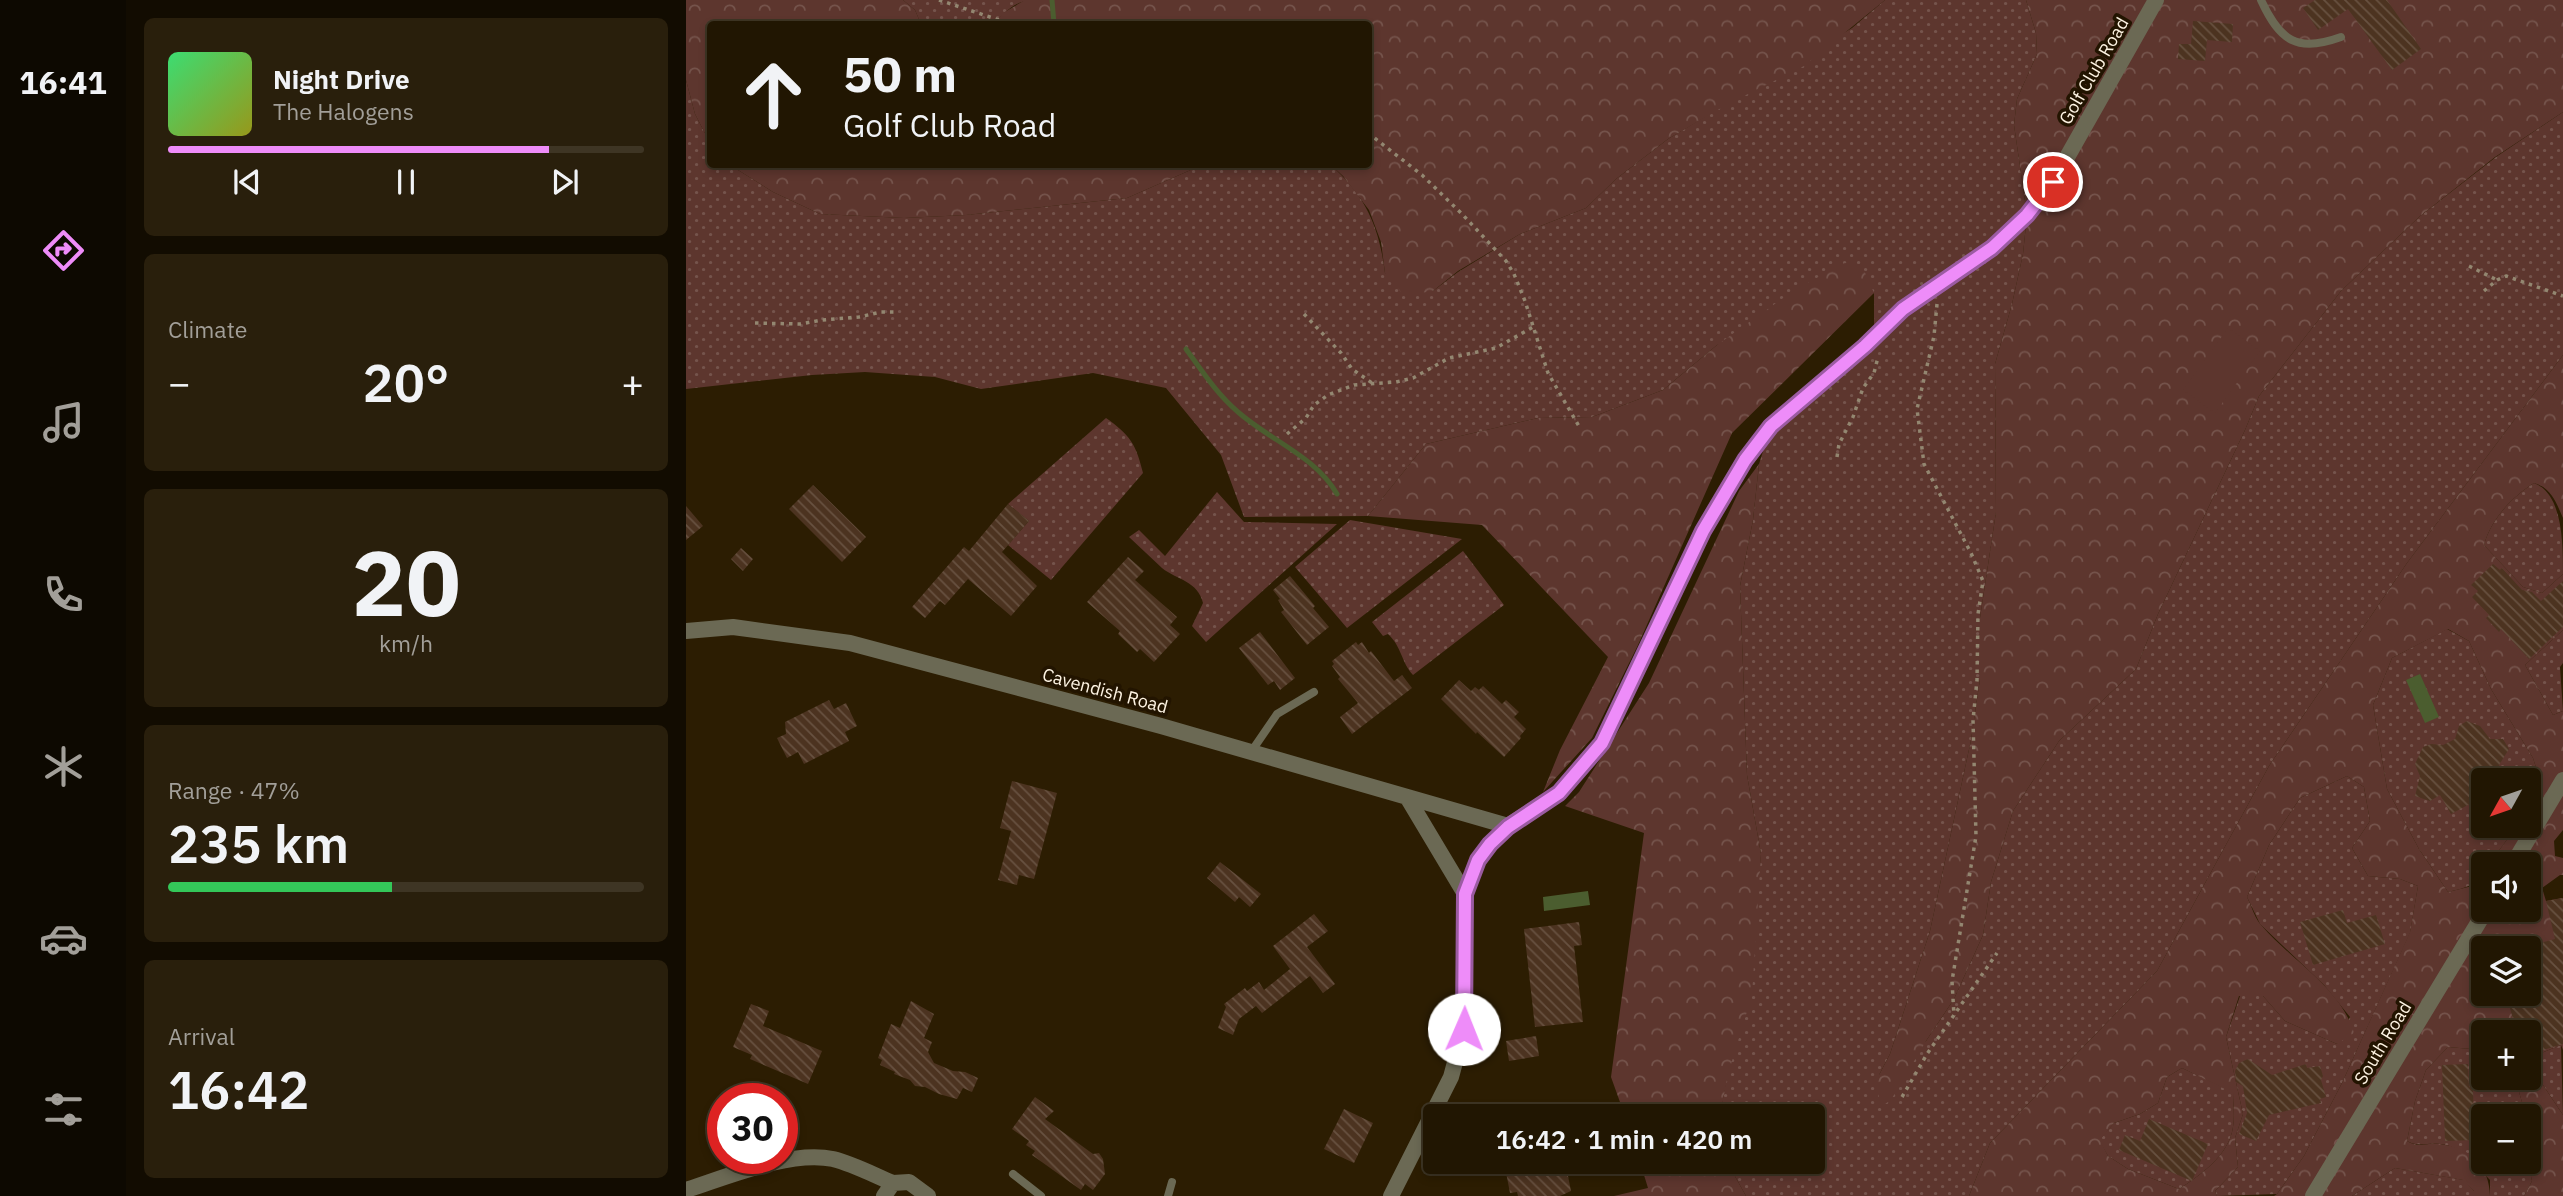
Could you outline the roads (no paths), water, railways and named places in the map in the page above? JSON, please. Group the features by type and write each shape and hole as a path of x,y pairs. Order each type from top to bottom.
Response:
{"street":[{"name":"Golf Club Road","path":"1465,894 1478,860 1490,844 1508,827 1559,793 1602,743 1703,531 1745,460 1771,426 1865,346 1903,309 1992,248 2027,215 2053,182 2156,0"},
{"name":"Cavendish Road","path":"686,631 733,626 850,643 1251,751 1508,827"},
{"path":"2520,852 2563,780"},
{"path":"1391,1196 1451,1077 1464,1029 1465,894 1407,797"},
{"name":"South Road","path":"2313,1196 2479,922"},
{"path":"686,1190 748,1169 795,1159 832,1159 889,1189 909,1182 928,1196"}],"lane":[{"path":"2261,0 2272,22 2288,41 2300,44 2324,43 2341,37"},
{"path":"1251,751 1277,714 1314,692"},
{"path":"1013,1174 1041,1196"},
{"path":"1168,1196 1172,1182"}],"waterway":[{"path":"1052,0 1054,21"},
{"path":"1186,349 1230,405 1305,459 1328,481 1337,494"}]}
